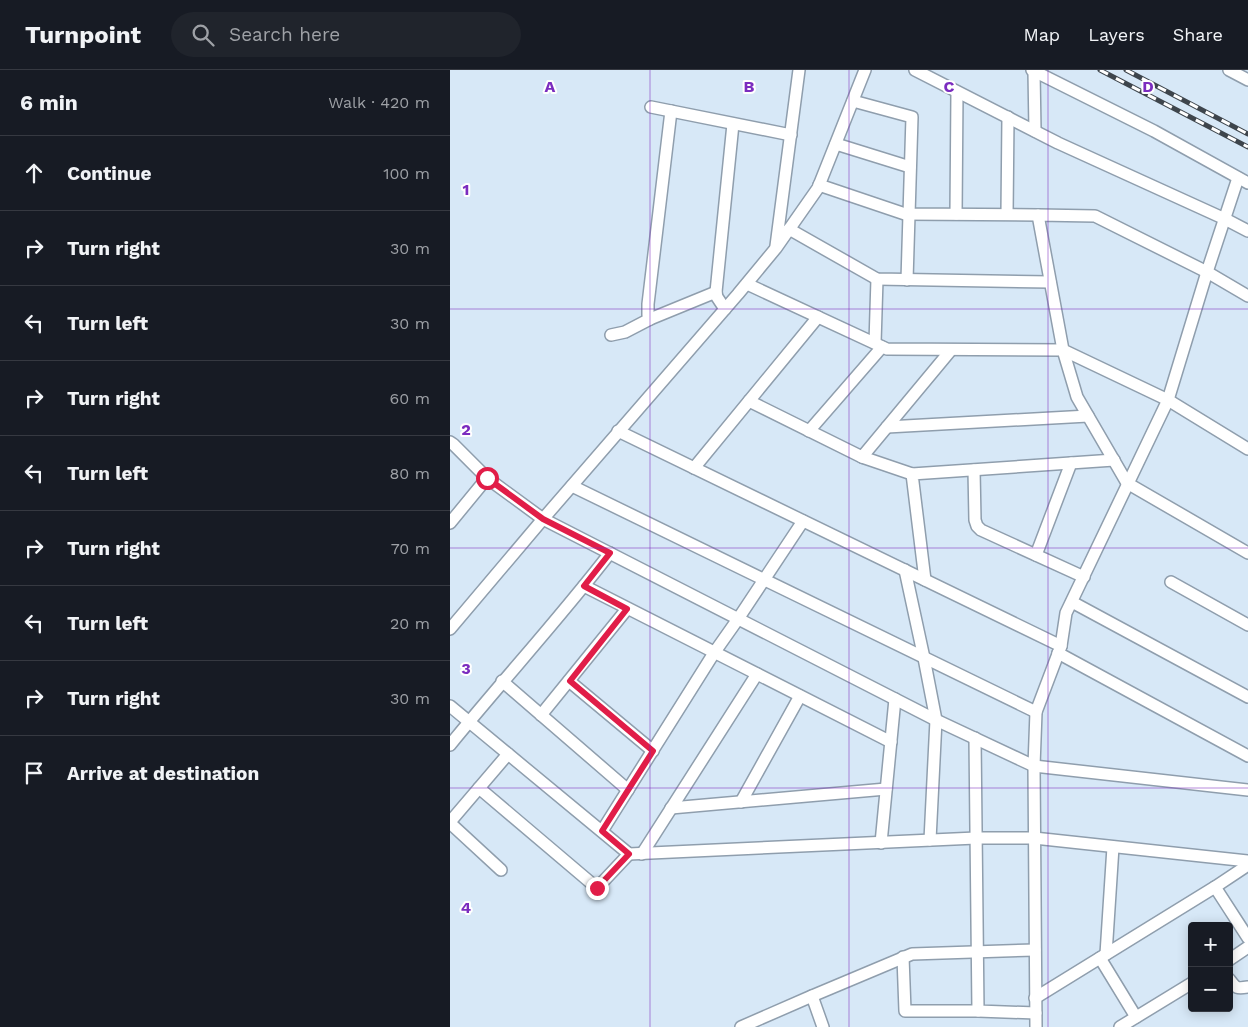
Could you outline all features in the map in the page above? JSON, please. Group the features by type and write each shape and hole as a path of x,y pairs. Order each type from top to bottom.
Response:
{"street":[{"path":"776,248 799,70"},
{"path":"450,629 776,248 819,185 865,70"},
{"path":"915,70 1058,143 1248,231"},
{"path":"1035,131 1033,70 1154,131 1243,180 1225,219 1168,400 1066,613 1059,649 1036,712 1034,766 1036,1027"},
{"path":"1229,70 1248,80"},
{"path":"956,214 957,92"},
{"path":"853,101 912,117 907,280"},
{"path":"651,107 790,135"},
{"path":"650,319 648,304 671,111"},
{"path":"1007,214 1008,117"},
{"path":"725,309 716,292 733,124"},
{"path":"836,144 910,167"},
{"path":"819,185 904,214 1096,216 1207,272 1248,296"},
{"path":"1038,215 1063,350 1077,397 1128,483 1248,553"},
{"path":"790,229 877,279 1050,282"},
{"path":"809,431 879,345 877,279"},
{"path":"747,284 887,349 1063,350 1168,400 1248,448"},
{"path":"611,335 625,332 650,319 716,292"},
{"path":"694,468 818,317"},
{"path":"862,457 951,350"},
{"path":"749,402 862,457 912,474 1114,460"},
{"path":"887,427 1088,416"},
{"path":"618,431 905,570 1059,649 1248,756"},
{"path":"450,442 487,478 543,519 936,720 1034,766 1248,790"},
{"path":"1036,555 1071,463"},
{"path":"974,470 975,520 981,530 1084,578"},
{"path":"912,474 925,580"},
{"path":"452,517 487,478"},
{"path":"572,486 1036,712"},
{"path":"602,831 714,653 803,521"},
{"path":"450,745 610,553"},
{"path":"905,570 936,720 930,840"},
{"path":"1171,582 1248,625"},
{"path":"584,586 891,742"},
{"path":"1072,602 1248,697"},
{"path":"541,715 627,609"},
{"path":"642,854 757,674"},
{"path":"502,681 628,790"},
{"path":"570,681 653,751"},
{"path":"741,802 800,696"},
{"path":"881,843 895,699"},
{"path":"450,706 629,854 976,838 1034,838 1248,861"},
{"path":"975,738 978,1011"},
{"path":"501,870 450,822 508,754"},
{"path":"479,788 597,888 629,854"},
{"path":"671,808 886,789"},
{"path":"1114,847 1103,956 1136,1017"},
{"path":"1036,998 1216,887 1248,865"},
{"path":"1216,887 1248,938"},
{"path":"1233,957 1248,947"},
{"path":"741,1027 912,954 1035,950"},
{"path":"904,957 906,1011 1036,1013"},
{"path":"1233,984 1238,988 1248,987"},
{"path":"1120,1027 1188,985"},
{"path":"812,996 823,1027"}],"railway":[{"path":"1100,70 1248,147"},
{"path":"1126,70 1248,134"}],"route":[{"path":"487,478 543,519 610,553 584,586 627,609 570,681 653,751 602,831 629,854 597,888"}]}
